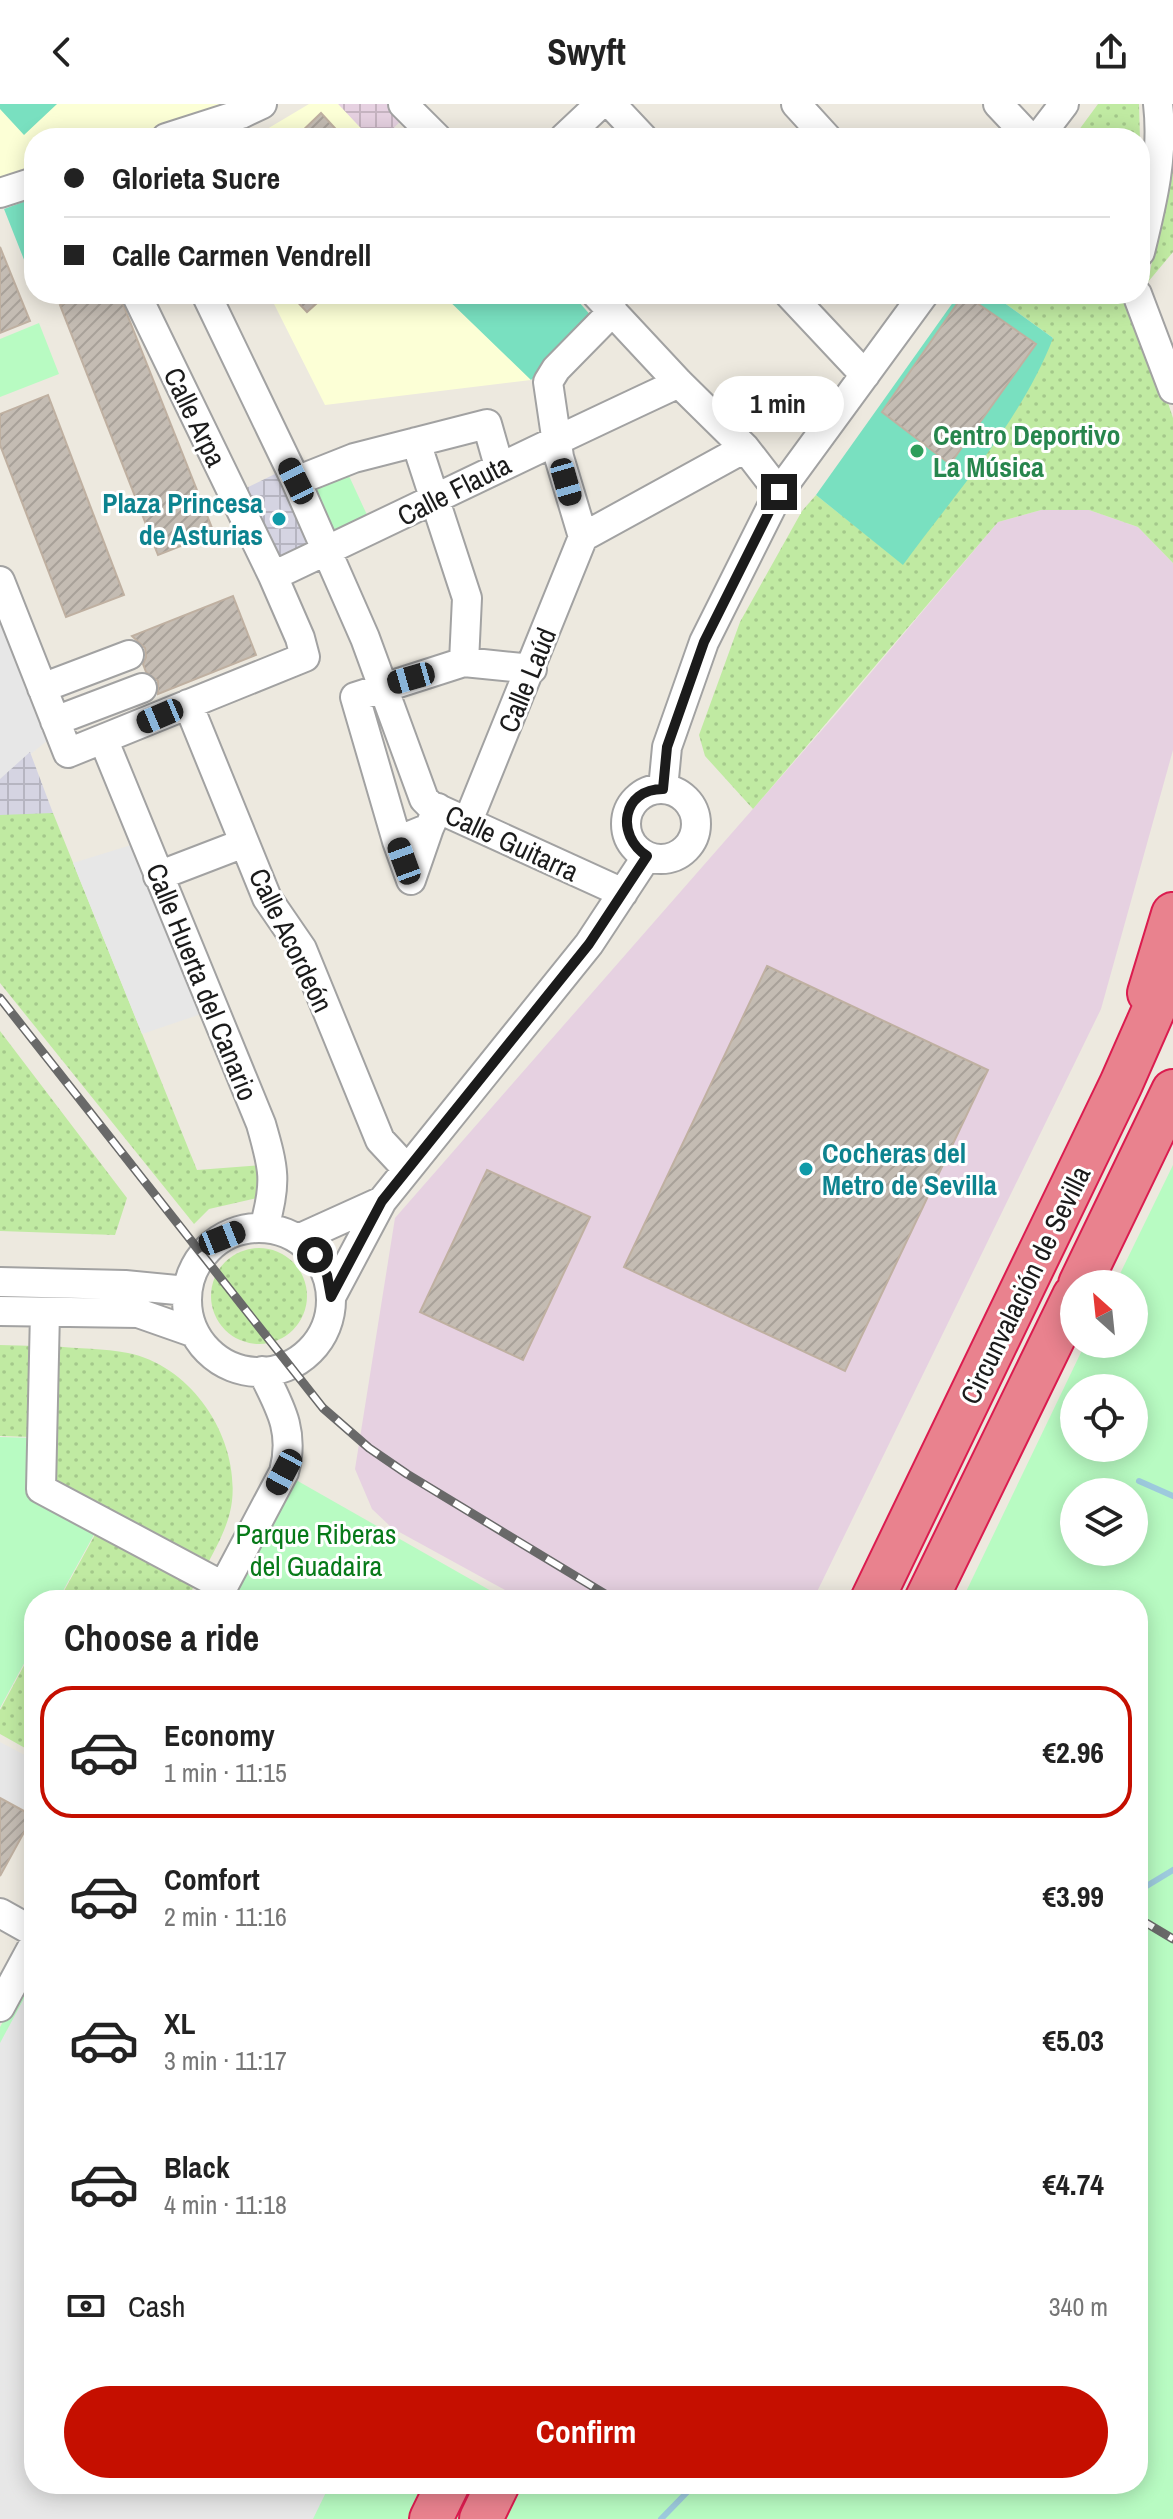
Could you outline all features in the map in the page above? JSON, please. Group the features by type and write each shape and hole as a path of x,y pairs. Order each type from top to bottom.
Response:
{"highway":[{"path":"1121,1084 1173,914"},
{"name":"Circunvalación de Sevilla","path":"877,1590 1121,1084 1173,966"},
{"name":"Circunvalación de Sevilla","path":"1087,1270 1173,1091"},
{"name":"Circunvalación de Sevilla","path":"931,1590 1060,1325"},
{"path":"431,2519 443,2494"},
{"path":"481,2519 493,2494"}],"street":[{"path":"197,128 262,104"},
{"path":"403,104 427,128"},
{"path":"575,128 600,104"},
{"path":"611,104 634,128"},
{"path":"796,104 818,128"},
{"path":"998,104 1021,128"},
{"path":"1046,128 1064,104"},
{"path":"1150,209 1161,143 1158,104"},
{"path":"0,193 24,185"},
{"name":"Calle Arpa","path":"55,721 68,753 305,657 273,576 141,304"},
{"name":"Calle Guitarra","path":"211,304 327,551 384,686 433,818 468,821 623,893"},
{"path":"603,304 548,382 556,440 583,537 745,448"},
{"path":"605,304 745,448 779,492"},
{"path":"798,304 865,375"},
{"path":"663,789 667,747 704,642 779,492 917,304"},
{"path":"1141,304 1173,389"},
{"name":"Calle Flauta","path":"273,576 679,383"},
{"path":"296,481 354,458 487,424 499,466"},
{"path":"416,442 467,598 464,662"},
{"name":"Calle Laúd","path":"468,821 583,537"},
{"path":"0,581 55,721 142,688"},
{"path":"42,688 129,655"},
{"path":"433,818 411,880 355,697 464,662 532,669"},
{"name":"Calle Acordeón","path":"188,704 267,898 302,949 380,1140 407,1169"},
{"name":"Calle Huerta del Canario","path":"104,741 261,1124 271,1160 274,1192 264,1228"},
{"path":"663,789 680,793 689,801 697,822 695,834 681,853 659,859 647,856 630,840 626,829 627,817 637,798 647,791 663,789"},
{"path":"397,841 433,818"},
{"path":"158,876 244,843"},
{"path":"331,1297 382,1201 580,956 647,856"},
{"path":"298,1239 382,1201"},
{"path":"264,1228 282,1231 298,1239 315,1255 327,1275 331,1297 328,1319 319,1340 303,1356 284,1367 262,1371 241,1370 223,1362 207,1349 195,1333 188,1313 187,1291 199,1261 222,1238 242,1230 264,1228"},
{"path":"0,1282 125,1285 187,1291"},
{"path":"0,1311 138,1313 195,1333"},
{"path":"45,1312 41,1489 215,1590"},
{"path":"222,1590 284,1472 290,1450 284,1415 262,1371"},
{"path":"0,1913 24,1926"},
{"path":"0,2007 24,1963"}],"shaded area":[{"path":"0,104 239,104 168,128 24,128 24,174 0,182"},
{"path":"309,104 338,104 361,128 269,128"},
{"path":"338,104 390,104 404,118 394,128 361,128"},
{"path":"274,304 581,304 593,318 531,380 325,405"},
{"name":"Plaza Princesa de Asturias","path":"283,470 317,547 276,567 240,491"},
{"name":"Cocheras del Metro de Sevilla","path":"1041,510 1089,510 1138,527 1173,563 1173,750 1101,1009 818,1590 505,1590 392,1528 372,1509 355,1469 395,1218 836,714 998,522"},
{"path":"0,588 59,731 0,779"},
{"path":"30,752 53,813 0,815 0,779"},
{"path":"144,841 213,1010 142,1034 73,863"},
{"path":"0,1742 24,1755 24,1810 0,1797"},
{"path":"24,1999 24,2494 325,2494 313,2519 0,2519 0,2043"}],"green space":[{"path":"0,104 57,104 31,128 24,128 24,135 0,109"},
{"path":"1098,104 1139,104 1140,128 1080,128"},
{"path":"1170,104 1173,104 1173,156"},
{"path":"1173,156 1173,252 1150,280"},
{"path":"24,202 24,260 4,209"},
{"path":"452,304 581,304 593,318 531,380"},
{"name":"Centro Deportivo La Música","path":"952,304 1006,304 1053,338 1040,368 1006,427 903,565 816,495"},
{"path":"1006,304 1135,304 1173,418 1173,563 1138,527 1089,510 1041,510 998,522 753,809 705,756 699,735 740,622 802,511 816,495 903,564 1053,338"},
{"path":"39,323 59,374 0,397 0,339"},
{"path":"343,463 374,530 327,551 296,481"},
{"path":"53,813 197,1170 263,1165 266,1196 209,1209 194,1224 0,983 0,815"},
{"path":"0,1031 127,1198 115,1235 0,1231"},
{"path":"1173,1165 1173,2519 0,2519 0,2027 24,1983 24,2494 1148,2494 1148,1590 967,1590 1060,1396 1060,1462 1148,1462 1148,1374 1071,1374 1078,1358 1148,1358 1148,1270 1122,1270"},
{"path":"259,1248 277,1252 293,1262 303,1278 307,1296 303,1314 293,1330 277,1340 259,1344 241,1340 225,1330 215,1314 211,1296 215,1278 225,1262 241,1252"},
{"path":"0,1345 37,1346 34,1437 0,1436"},
{"path":"54,1346 119,1351 151,1360 191,1389 207,1408 228,1453 232,1501 225,1528 205,1569 53,1484"},
{"path":"0,1437 35,1438 32,1496 96,1531 64,1590 24,1590 24,1664 0,1708"},
{"name":"Parque Riberas del Guadaira","path":"296,1480 489,1590 236,1590"},
{"path":"97,1531 195,1584 192,1590 65,1590"},
{"path":"24,1666 24,1747 0,1734 0,1710"}],"building":[{"path":"321,113 335,128 305,128"},
{"path":"0,247 30,321 0,333"},
{"path":"123,304 214,533 158,555 60,305"},
{"path":"299,304 316,304 307,312"},
{"path":"957,304 978,304 1036,344 950,464 882,412"},
{"path":"48,395 124,595 66,617 0,445 0,414"},
{"path":"233,596 256,655 158,694 158,681 146,672 143,664 145,648 132,636"},
{"name":"Cocheras del Metro de Sevilla","path":"767,966 988,1070 845,1371 624,1267"},
{"path":"487,1170 590,1217 523,1360 420,1312"},
{"path":"0,1798 24,1811 24,1832 0,1876"}],"waterway":[{"path":"1148,1485 1173,1496"},
{"path":"1148,1885 1173,1870"},
{"path":"661,2519 685,2494"}],"railway":[{"path":"0,998 323,1408 369,1448 407,1474 598,1590"},
{"path":"1148,1924 1173,1939"}],"place":[{"name":"Centro Deportivo La Música","path":"917,451"},
{"name":"Plaza Princesa de Asturias","path":"279,519"},
{"name":"Cocheras del Metro de Sevilla","path":"806,1169"}],"route":[{"path":"315,1255 327,1275 331,1297 382,1201 602,928 647,856 637,850 626,829 630,807 647,791 663,789 667,747 683,695 704,642 779,492"}]}
